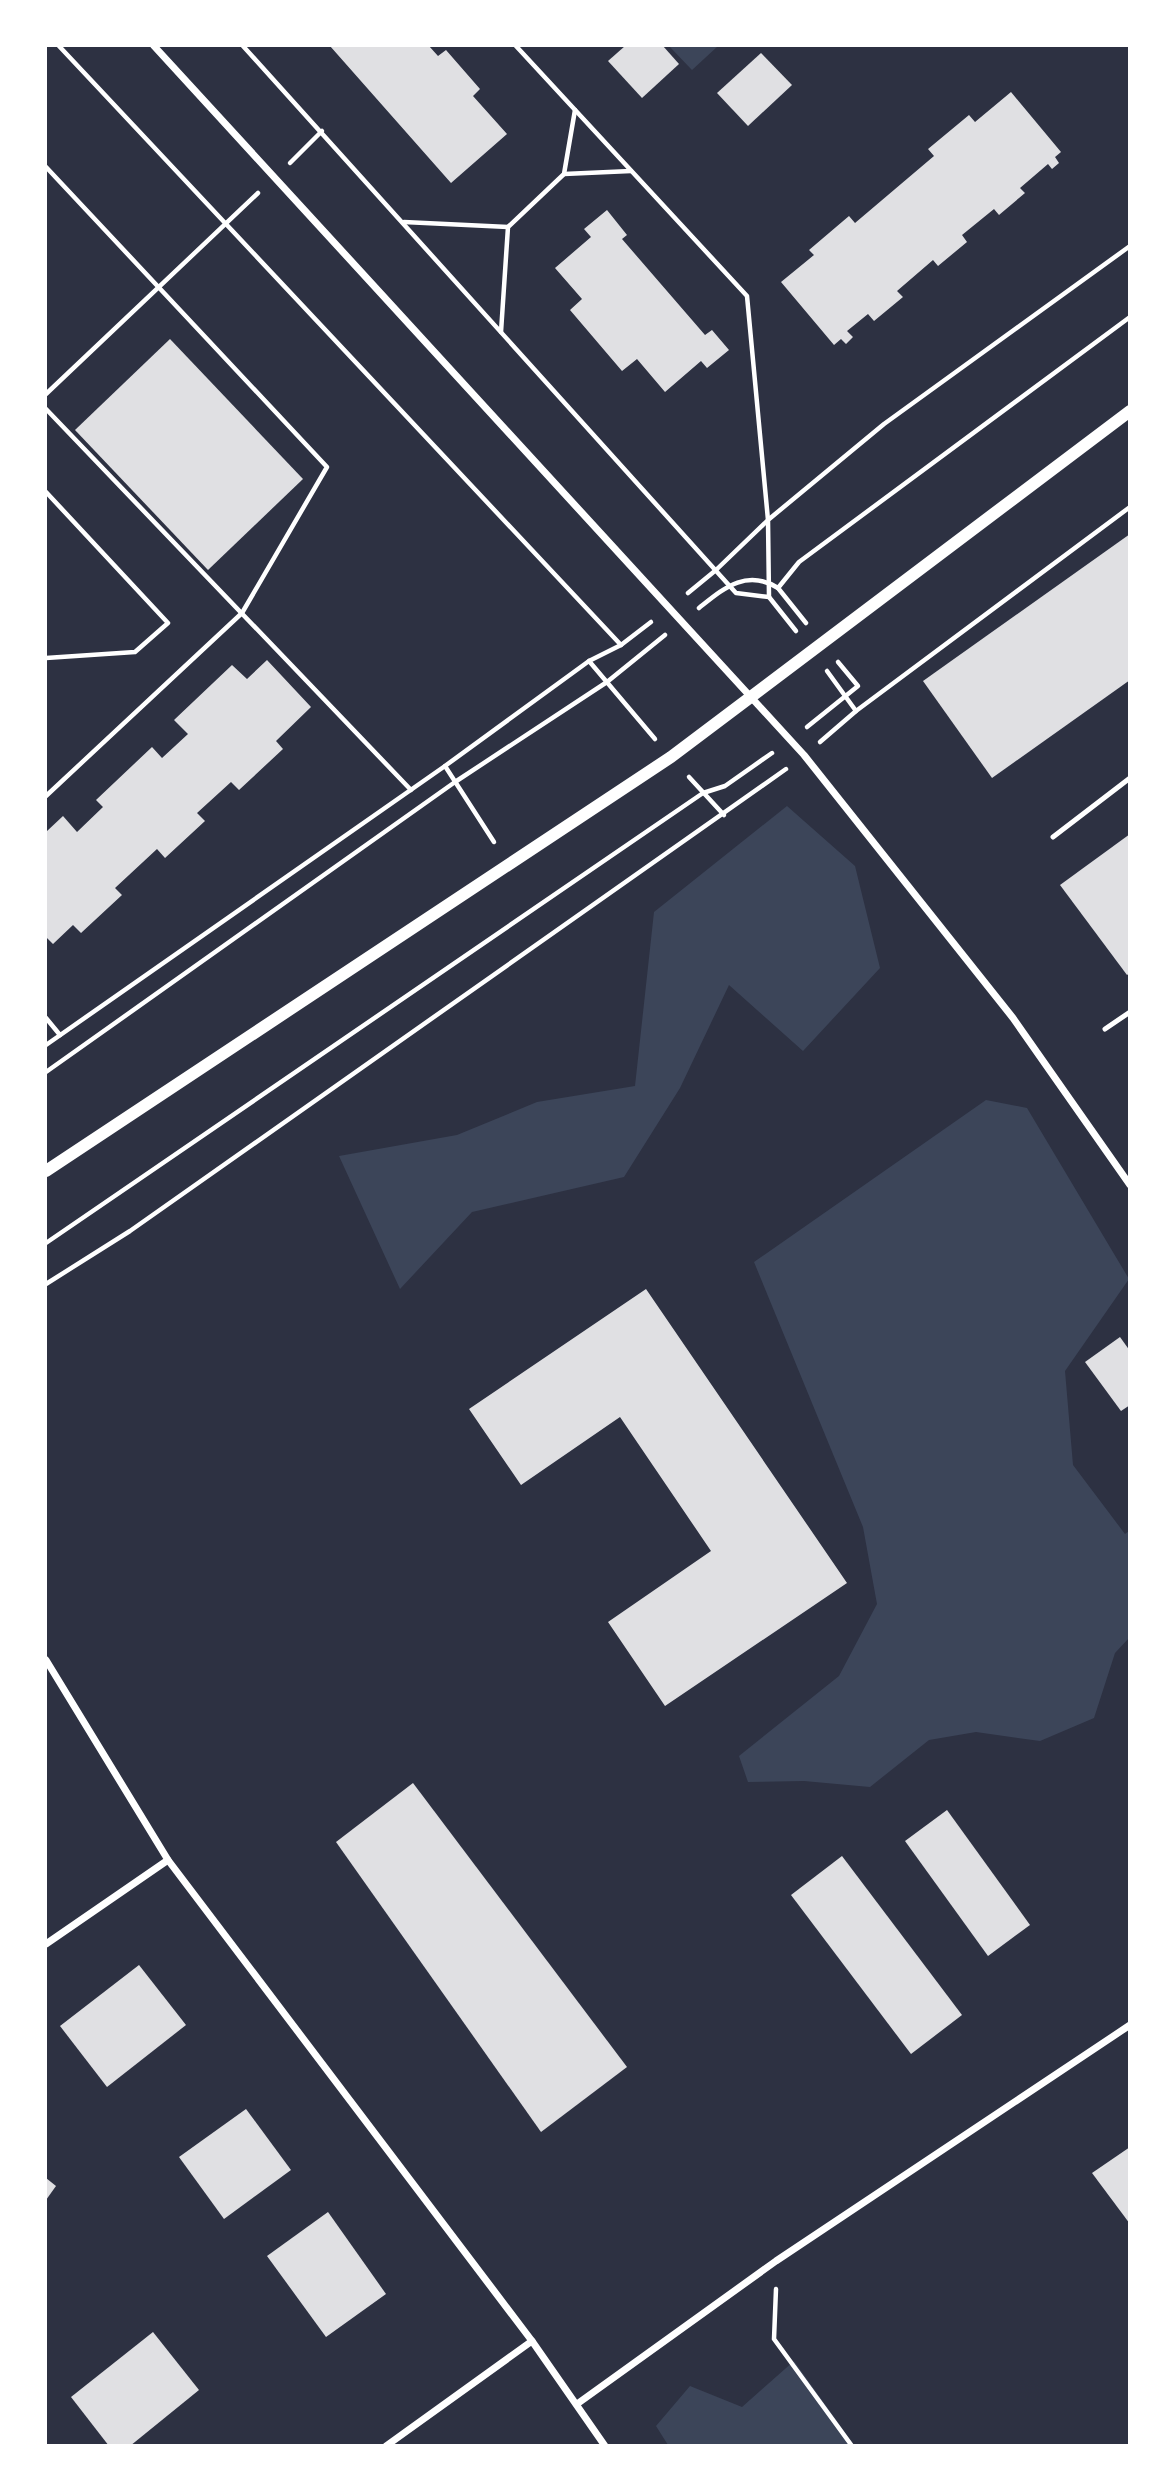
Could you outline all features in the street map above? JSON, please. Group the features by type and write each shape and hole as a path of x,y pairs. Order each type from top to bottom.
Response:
{"street":[{"path":"154,46 804,755 1013,1018 1129,1185"},
{"path":"46,1171 671,757 1129,411"},
{"path":"46,1660 168,1860 532,2341 605,2445"},
{"path":"46,1944 168,1860"},
{"path":"577,2404 776,2260 1129,2025"},
{"path":"386,2445 532,2341"}],"lane":[{"path":"1054,837 1129,778"},
{"path":"1105,1029 1129,1012"}],"path":[{"path":"46,1045 445,766 589,661 621,645 59,46"},
{"path":"243,46 736,593 769,597 768,520 747,296 516,46"},
{"path":"501,333 508,227 564,174 575,110"},
{"path":"46,167 327,467 242,613 46,796"},
{"path":"564,174 631,171"},
{"path":"403,222 508,227"},
{"path":"46,394 226,224"},
{"path":"716,570 768,520 884,424 1129,246"},
{"path":"46,409 411,790"},
{"path":"46,492 168,623 135,652 46,658"},
{"path":"856,711 1129,508"},
{"path":"46,1072 455,782 607,682 729,584 749,578 768,582 778,588"},
{"path":"46,1284 130,1231 804,755"},
{"path":"445,766 508,864"},
{"path":"46,1018 60,1035"},
{"path":"776,2260 774,2339 852,2445"}],"shaded area":[{"path":"669,46 718,46 692,70"},
{"path":"787,806 855,866 880,968 803,1051 729,985 680,1088 624,1177 472,1212 400,1289 339,1156 457,1135 537,1102 635,1086 654,912"},
{"path":"986,1100 1027,1108 1129,1279 1065,1371 1073,1465 1125,1534 1129,1531 1129,1638 1115,1653 1094,1718 1040,1741 976,1732 929,1740 870,1787 804,1781 748,1782 739,1756 839,1676 877,1604 863,1527 754,1262"},
{"path":"794,2361 854,2445 668,2445 656,2426 690,2386 742,2407"}],"building":[{"path":"330,46 429,46 438,56 446,50 480,89 473,96 507,134 451,183"},
{"path":"625,46 663,46 679,64 642,98 608,61"},
{"path":"761,53 792,85 748,126 717,93"},
{"path":"1011,92 1061,152 1055,157 1059,163 1052,169 1048,164 1020,188 1025,193 999,215 994,209 962,235 967,242 938,266 933,260 897,291 903,297 874,321 868,314 847,331 853,337 846,344 841,339 834,345 781,282 814,255 809,250 849,216 855,223 934,156 928,149 969,115 975,122"},
{"path":"607,210 627,235 622,239 705,335 712,330 729,350 707,368 701,361 665,392 637,359 622,371 570,310 582,299 555,268 591,237 584,229"},
{"path":"170,339 303,479 208,570 75,430"},
{"path":"1130,534 1130,680 992,778 923,681"},
{"path":"267,660 311,707 276,741 283,749 239,790 231,782 197,813 205,821 165,858 157,849 115,888 122,895 81,933 73,925 53,944 46,937 46,832 63,816 77,832 103,807 96,800 152,747 162,758 188,734 174,720 232,665 247,679"},
{"path":"1130,834 1130,973 1127,975 1060,885"},
{"path":"646,1289 847,1583 665,1706 608,1622 711,1551 620,1417 521,1485 469,1409"},
{"path":"1120,1337 1130,1351 1130,1405 1121,1411 1085,1362"},
{"path":"413,1783 627,2067 541,2132 336,1842"},
{"path":"947,1810 1030,1925 988,1956 905,1841"},
{"path":"842,1856 962,2015 911,2054 791,1895"},
{"path":"139,1965 186,2025 107,2087 60,2026"},
{"path":"246,2109 291,2170 224,2219 179,2157"},
{"path":"1130,2147 1130,2224 1092,2173"},
{"path":"46,2178 56,2186 46,2200"},
{"path":"328,2212 386,2294 326,2337 267,2256"},
{"path":"153,2332 199,2390 130,2446 109,2446 71,2397"}]}
